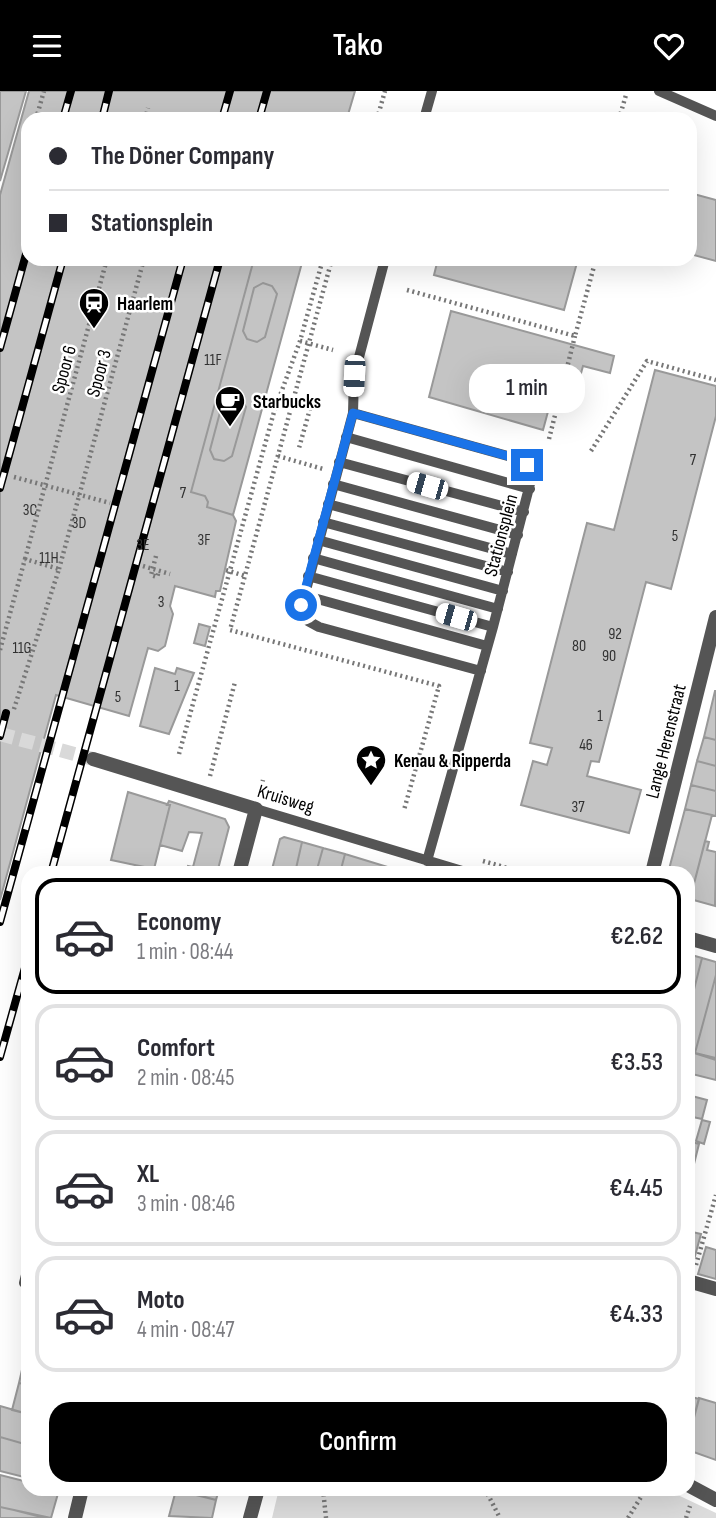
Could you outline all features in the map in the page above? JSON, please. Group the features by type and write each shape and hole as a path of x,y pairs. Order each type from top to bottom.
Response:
{"street":[{"name":"Lange Herenstraat","path":"654,866 716,617"},
{"name":"Kruisweg","path":"93,759 256,809"},
{"path":"241,866 256,809"},
{"path":"695,940 716,946"},
{"path":"695,1283 716,1289"},
{"path":"695,1489 716,1500"},
{"path":"75,1518 80,1496"},
{"path":"250,1518 256,1496"}],"lane":[{"path":"426,112 432,91"},
{"path":"659,91 716,116"},
{"path":"383,266 354,376 353,413 303,595 302,612 312,624 481,671"},
{"name":"Stationsplein","path":"353,413 522,461 530,473 530,489 518,535 427,861"},
{"path":"346,437 530,489"},
{"path":"339,462 524,512"},
{"path":"333,484 518,535"},
{"path":"328,504 512,554"},
{"path":"323,522 508,572"},
{"path":"318,540 503,591"},
{"path":"313,558 498,609"},
{"path":"308,576 493,627"},
{"path":"303,595 488,646"},
{"name":"Kruisweg","path":"256,809 444,866"}],"path":[{"path":"38,112 44,91"},
{"path":"379,112 385,91"},
{"path":"624,112 626,95"},
{"path":"147,112 148,108"},
{"name":"Spoor 6","path":"0,650 105,266"},
{"name":"Spoor 3","path":"13,712 59,569 142,266"},
{"path":"179,754 278,399 300,341 321,266"},
{"path":"330,266 230,630 439,686 404,810"},
{"path":"549,439 594,266"},
{"path":"407,290 575,336"},
{"path":"300,341 333,350"},
{"path":"591,451 647,361 716,380"},
{"path":"278,399 310,409 299,448"},
{"path":"14,477 110,503"},
{"path":"156,556 151,575 157,577 159,571"},
{"path":"25,559 59,569"},
{"path":"143,566 170,574"},
{"path":"228,571 244,576"},
{"path":"210,779 235,683"},
{"path":"260,794 263,780"},
{"path":"695,1264 716,1195"},
{"path":"324,1496 326,1518"},
{"path":"489,1496 500,1518"},
{"path":"628,1518 642,1496"}],"shaded area":[{"path":"277,1496 680,1496 716,1513 716,1518 272,1518"}],"building":[{"path":"0,91 26,91 0,181"},
{"path":"29,91 355,91 349,112 23,112"},
{"path":"21,120 21,266 252,266 191,492 205,496 207,507 233,515 236,521 220,591 216,591 215,597 175,586 170,606 173,614 165,646 158,651 148,648 129,716 56,695 0,900 0,195"},
{"path":"697,195 716,200 716,261 697,256"},
{"path":"252,266 301,266 233,515 207,507 205,496 191,492"},
{"path":"436,266 576,266 564,310 434,275"},
{"path":"263,283 272,286 277,294 265,337 257,342 247,339 243,331 254,288"},
{"path":"451,311 614,356 610,373 583,366 580,377 559,371 543,430 429,397"},
{"path":"655,370 716,386 716,416 671,589 646,582 599,762 591,761 587,776 641,790 629,833 521,805 533,761 547,765 552,748 530,743 587,523 614,530"},
{"path":"232,396 241,399 246,407 232,456 224,461 214,459 210,450 223,401"},
{"path":"199,624 210,627 205,646 194,643"},
{"path":"155,668 175,674 177,668 194,673 169,734 140,726"},
{"path":"716,691 716,740 704,737"},
{"path":"704,737 716,740 716,766 697,761"},
{"path":"697,761 716,766 716,791 691,785"},
{"path":"691,785 716,791 716,816 685,809"},
{"path":"128,792 170,805 155,866 111,860"},
{"path":"169,801 225,819 229,827 219,866 193,866 202,833 189,832 182,851 160,845 170,805 167,805"},
{"path":"685,809 712,815 695,880 695,866 670,866"},
{"path":"284,837 302,842 297,866 273,866 280,839"},
{"path":"705,841 709,842 707,850 716,852 715,906 695,900 695,880"},
{"path":"302,842 323,848 318,866 297,866"},
{"path":"323,848 345,854 342,866 318,866"},
{"path":"345,854 384,866 342,866"},
{"path":"695,956 702,958 695,986"},
{"path":"702,958 716,962 716,975 695,1053 695,986"},
{"path":"716,975 716,1058 695,1053"},
{"path":"695,1053 716,1060 716,1080 695,1075"},
{"path":"695,1097 707,1100 702,1119 695,1118"},
{"path":"702,1120 710,1122 704,1144 696,1141"},
{"path":"695,1143 699,1144 695,1160"},
{"path":"695,1233 701,1234 695,1256"},
{"path":"706,1247 716,1250 716,1279 698,1274"},
{"path":"19,1383 21,1383 21,1412 12,1410"},
{"path":"695,1398 699,1399 695,1414"},
{"path":"699,1398 716,1403 716,1460 695,1452 695,1413"},
{"path":"0,1406 21,1412 21,1443 0,1437"},
{"path":"0,1437 21,1443 21,1476 0,1471"},
{"path":"0,1475 21,1480 21,1496 57,1496 51,1518 0,1507"},
{"path":"174,1496 200,1496 216,1500 212,1518 169,1516"},
{"path":"201,1496 217,1496 216,1500"},
{"path":"0,1507 14,1510 45,1518 0,1518"}],"tunnel":[{"path":"0,734 93,759"}],"railway":[{"path":"65,112 71,91"},
{"path":"104,112 109,91"},
{"path":"224,112 230,91"},
{"path":"261,112 267,91"},
{"path":"0,348 23,266"},
{"path":"0,488 61,266"},
{"path":"0,922 181,266"},
{"path":"53,866 218,266"},
{"path":"0,736 6,713"},
{"path":"0,1057 21,982"}],"place":[{"name":"Haarlem","path":"94,330"},
{"name":"Starbucks","path":"230,428"},
{"name":"Kenau & Ripperda","path":"371,787"}],"route":[{"path":"301,605 353,413 515,458 527,465"}]}
